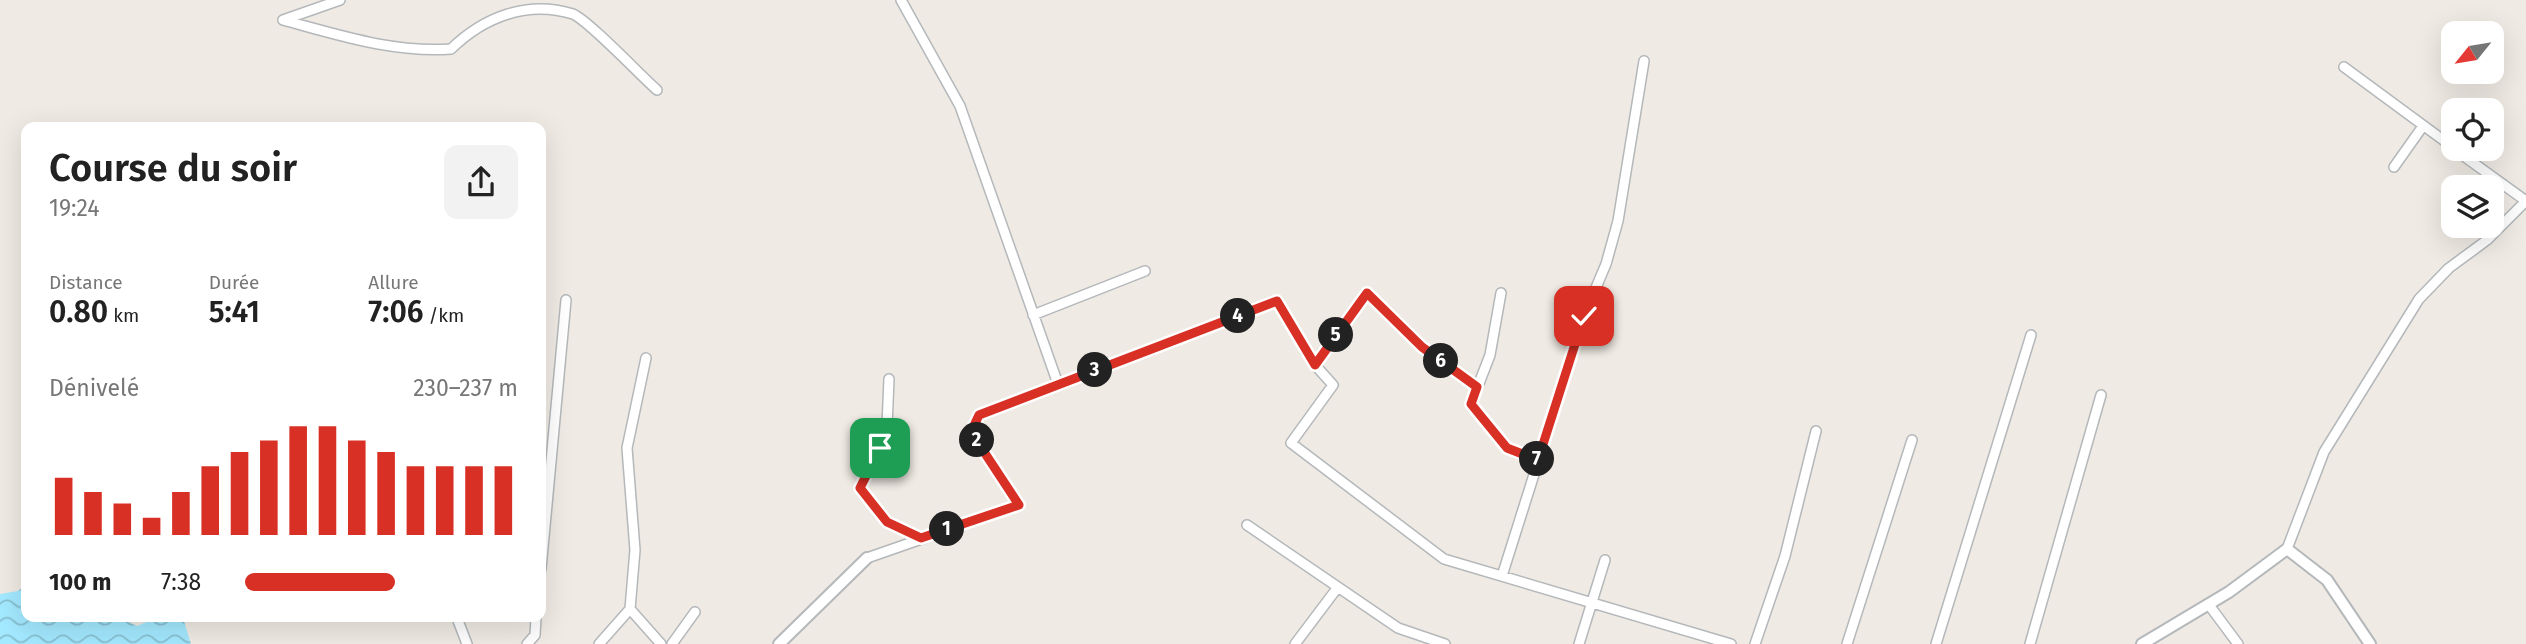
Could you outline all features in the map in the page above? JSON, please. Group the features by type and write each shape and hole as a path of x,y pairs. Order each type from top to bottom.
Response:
{"street":[{"path":"341,0 283,20 382,46 421,51 452,49 469,32 500,13 542,3 575,14 657,90"},
{"path":"901,0 960,106 1058,384"},
{"path":"1502,576 1584,316 1606,264 1618,221 1644,61"},
{"path":"2344,67 2441,139"},
{"path":"2394,167 2423,126"},
{"path":"2142,644 2209,605 2287,549 2332,436 2419,299 2449,268 2487,240 2526,201 2472,161"},
{"path":"1033,315 1145,271"},
{"path":"1315,365 1367,293 1422,347 1477,387"},
{"path":"1501,293 1490,355 1471,404 1507,448 1538,460"},
{"path":"546,460 566,300"},
{"path":"779,644 792,640 867,558 1019,505 971,432 979,415 1277,301 1315,365 1332,385 1292,443 1444,559 1731,644"},
{"path":"1936,644 2031,335"},
{"path":"599,644 630,609 635,551 627,448 646,358"},
{"path":"890,379 887,426 860,488 887,522 921,538"},
{"path":"2030,644 2101,395"},
{"path":"1755,644 1785,556 1815,431"},
{"path":"1847,644 1912,440"},
{"path":"1247,525 1398,628 1445,644"},
{"path":"2287,549 2327,580 2370,644"},
{"path":"1579,644 1605,561"},
{"path":"1295,644 1338,587"},
{"path":"2209,605 2238,644"},
{"path":"630,609 661,644"},
{"path":"672,644 695,612"},
{"path":"459,622 467,644"},
{"path":"527,644 535,635 536,622"}],"water":[{"path":"21,588 21,622 128,622 137,626 147,622 184,622 191,644 0,644 0,594"}],"route":[{"path":"880,448 860,488 887,522 921,538 1019,505 971,432 979,415 1277,301 1315,365 1367,293 1422,347 1477,387 1471,404 1507,448 1538,460 1584,316"}]}
